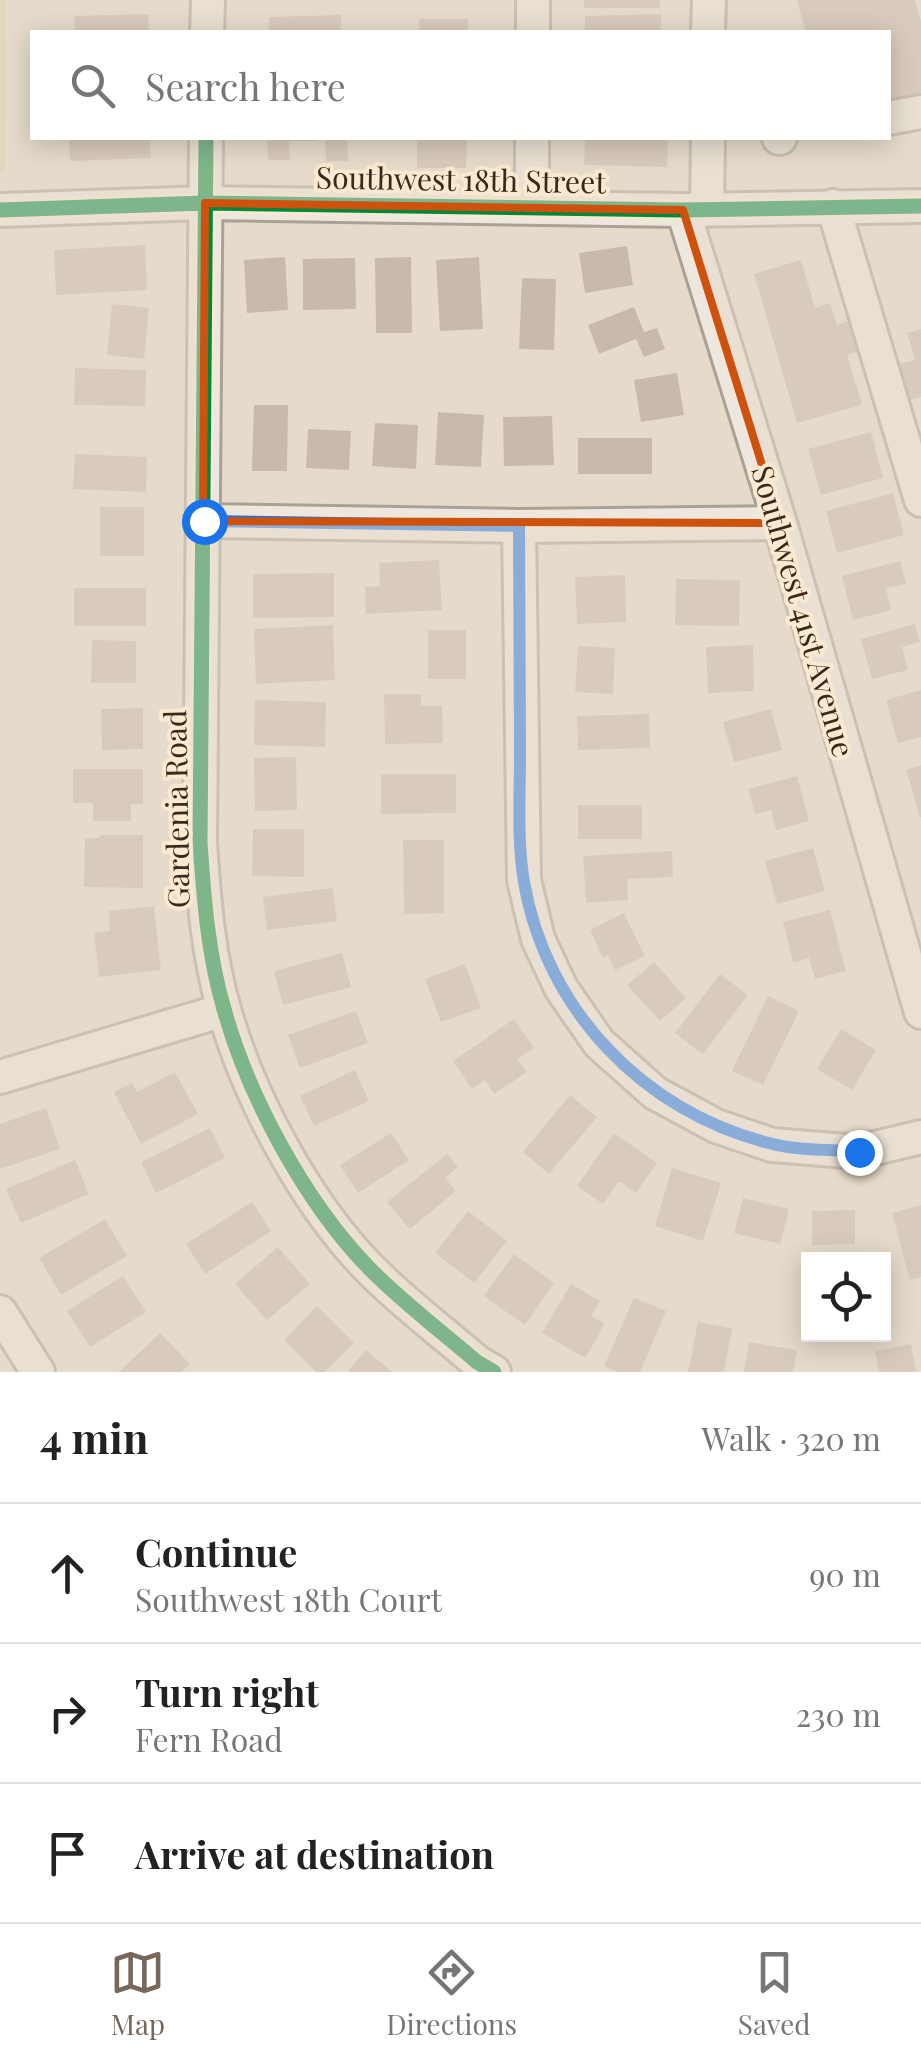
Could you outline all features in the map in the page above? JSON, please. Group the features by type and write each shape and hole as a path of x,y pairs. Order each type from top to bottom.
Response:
{"street":[{"path":"207,30 208,0"},
{"path":"533,0 533,30"},
{"path":"708,0 708,30"},
{"path":"891,117 921,112"},
{"path":"205,203 206,140"},
{"path":"532,140 532,207"},
{"name":"Southwest 41st Avenue","path":"708,140 695,210 780,524 921,1012"},
{"name":"Southwest 18th Street","path":"0,210 205,203 695,210 921,206"},
{"name":"Gardenia Road","path":"205,203 200,843 206,928 224,1010 269,1125 323,1213 368,1267 477,1362 494,1372"},
{"path":"833,206 921,500"},
{"path":"204,521 519,526 780,524"},
{"path":"519,526 524,880 538,939 560,988 599,1042 656,1093 716,1126 772,1144 859,1152 921,1138"},
{"path":"0,1077 224,1010"},
{"path":"0,1312 38,1372"}],"highlighted area":[{"path":"205,203 683,210 780,523 203,521"}],"shaded area":[{"path":"0,0 6,0 5,171 0,171"}],"building":[{"path":"584,0 660,0 660,8 584,8"},
{"path":"797,0 915,0 921,21 921,98 891,106 891,30 805,30"},
{"path":"148,14 149,30 75,30 74,16"},
{"path":"661,14 661,30 585,30 585,16"},
{"path":"341,15 341,30 269,30 269,17"},
{"path":"419,19 468,19 468,30 419,30"},
{"path":"69,140 150,140 151,158 70,161"},
{"path":"267,140 317,140 289,141 290,160 268,160"},
{"path":"325,140 347,140 348,161 326,161"},
{"path":"417,140 467,140 466,168 417,168"},
{"path":"585,140 668,140 667,167 584,165"},
{"path":"145,245 147,290 56,295 54,250"},
{"path":"627,246 633,285 585,293 579,253"},
{"path":"285,257 288,310 247,313 244,260"},
{"path":"411,257 412,333 376,333 375,258"},
{"path":"479,257 483,329 440,331 436,260"},
{"path":"355,258 356,309 303,310 303,259"},
{"path":"801,260 815,308 830,303 837,325 852,320 861,351 847,355 862,405 797,423 754,274"},
{"path":"522,278 556,279 554,350 519,349"},
{"path":"112,304 149,308 144,359 107,355"},
{"path":"634,307 644,332 657,328 665,349 644,357 636,339 599,354 588,325"},
{"path":"921,329 921,397 907,401 896,365 915,360 907,333"},
{"path":"75,368 146,370 145,406 74,405"},
{"path":"677,373 684,415 641,422 634,380"},
{"path":"254,405 288,405 287,471 252,471"},
{"path":"438,412 484,415 481,467 435,465"},
{"path":"552,416 554,465 504,466 503,417"},
{"path":"375,423 418,425 416,469 372,466"},
{"path":"308,429 351,431 349,470 306,468"},
{"path":"871,432 883,478 821,495 808,449"},
{"path":"578,438 652,438 652,474 578,474"},
{"path":"75,454 147,457 146,492 73,489"},
{"path":"893,493 904,535 837,553 826,511"},
{"path":"100,507 144,507 144,556 100,556"},
{"path":"439,560 442,610 366,614 365,587 380,586 379,563"},
{"path":"900,561 906,584 886,588 891,610 853,620 842,576"},
{"path":"334,573 334,617 253,618 253,574"},
{"path":"625,575 626,622 577,624 575,577"},
{"path":"676,579 740,580 739,626 675,625"},
{"path":"74,588 146,588 146,626 74,626"},
{"path":"915,624 920,642 902,647 908,670 872,679 861,639"},
{"path":"333,625 335,680 256,684 254,629"},
{"path":"428,630 466,630 466,679 428,679"},
{"path":"92,640 136,641 136,683 91,683"},
{"path":"753,645 754,691 708,693 706,647"},
{"path":"578,646 615,648 613,694 575,692"},
{"path":"921,690 921,737 898,743 886,700"},
{"path":"384,694 421,694 421,706 442,706 443,743 385,744"},
{"path":"255,700 326,702 325,747 254,745"},
{"path":"143,708 143,749 102,750 101,709"},
{"path":"771,709 782,750 734,762 723,722"},
{"path":"649,714 650,748 578,750 577,716"},
{"path":"296,757 297,810 255,811 254,758"},
{"path":"921,765 921,817 920,817 906,770"},
{"path":"73,769 143,769 143,804 131,804 131,821 93,821 93,803 73,803"},
{"path":"381,774 456,774 456,813 381,814"},
{"path":"797,776 809,821 776,830 771,810 755,814 748,789"},
{"path":"578,805 642,805 642,839 578,839"},
{"path":"253,829 304,829 304,877 252,876"},
{"path":"143,835 143,888 84,887 85,838"},
{"path":"403,840 444,840 444,913 404,914"},
{"path":"813,848 825,891 777,904 765,861"},
{"path":"672,851 673,877 627,879 628,900 586,903 583,856"},
{"path":"333,888 337,921 267,930 263,897"},
{"path":"154,906 161,970 99,977 94,933 110,931 109,911"},
{"path":"830,910 846,971 815,979 809,958 793,963 783,922"},
{"path":"624,913 645,956 615,970 608,955 603,958 590,930"},
{"path":"342,953 351,987 283,1005 274,971"},
{"path":"654,962 686,998 660,1021 627,985"},
{"path":"465,964 481,1008 441,1022 425,979"},
{"path":"720,974 748,995 703,1054 675,1033"},
{"path":"768,996 799,1011 763,1085 732,1071"},
{"path":"356,1011 368,1043 300,1068 288,1035"},
{"path":"514,1019 534,1048 517,1059 527,1072 494,1094 485,1080 472,1089 453,1061"},
{"path":"841,1029 876,1050 852,1090 817,1069"},
{"path":"355,1070 369,1101 314,1126 300,1096"},
{"path":"175,1072 198,1114 141,1144 114,1092 132,1083 137,1092"},
{"path":"570,1095 597,1117 549,1174 523,1152"},
{"path":"46,1108 60,1149 0,1169 0,1124"},
{"path":"210,1128 225,1158 156,1193 141,1162"},
{"path":"391,1133 409,1160 358,1193 340,1165"},
{"path":"614,1133 657,1163 636,1193 619,1181 603,1204 577,1186"},
{"path":"447,1154 458,1167 445,1178 456,1191 410,1229 387,1202"},
{"path":"75,1160 89,1194 21,1223 6,1189"},
{"path":"672,1168 721,1183 703,1241 655,1226"},
{"path":"743,1198 789,1209 780,1244 734,1233"},
{"path":"252,1202 271,1231 205,1274 186,1244"},
{"path":"921,1205 921,1277 910,1280 892,1213"},
{"path":"855,1210 855,1244 812,1245 812,1211"},
{"path":"468,1211 507,1241 474,1283 435,1253"},
{"path":"105,1219 127,1256 61,1295 39,1258"},
{"path":"278,1247 310,1284 267,1320 235,1284"},
{"path":"514,1254 554,1283 525,1325 484,1296"},
{"path":"123,1276 146,1312 90,1347 67,1311"},
{"path":"571,1284 600,1301 591,1316 605,1324 585,1358 542,1333"},
{"path":"634,1298 666,1311 640,1372 618,1372 604,1366"},
{"path":"317,1306 354,1343 325,1372 316,1372 284,1340"},
{"path":"698,1322 732,1328 724,1372 688,1372"},
{"path":"160,1333 190,1364 181,1372 119,1372"},
{"path":"749,1342 797,1350 793,1372 744,1372"},
{"path":"911,1344 916,1372 879,1372 875,1351"},
{"path":"366,1350 392,1372 347,1372"}],"cycle path":[{"path":"206,140 200,843 214,968 234,1042 263,1112 322,1212 381,1280 494,1372"},
{"path":"0,210 205,203 683,210 921,206"}],"route":[{"path":"204,521 519,526 520,810 524,880 538,939 560,988 599,1042 656,1093 716,1126 772,1144 859,1152"}]}
